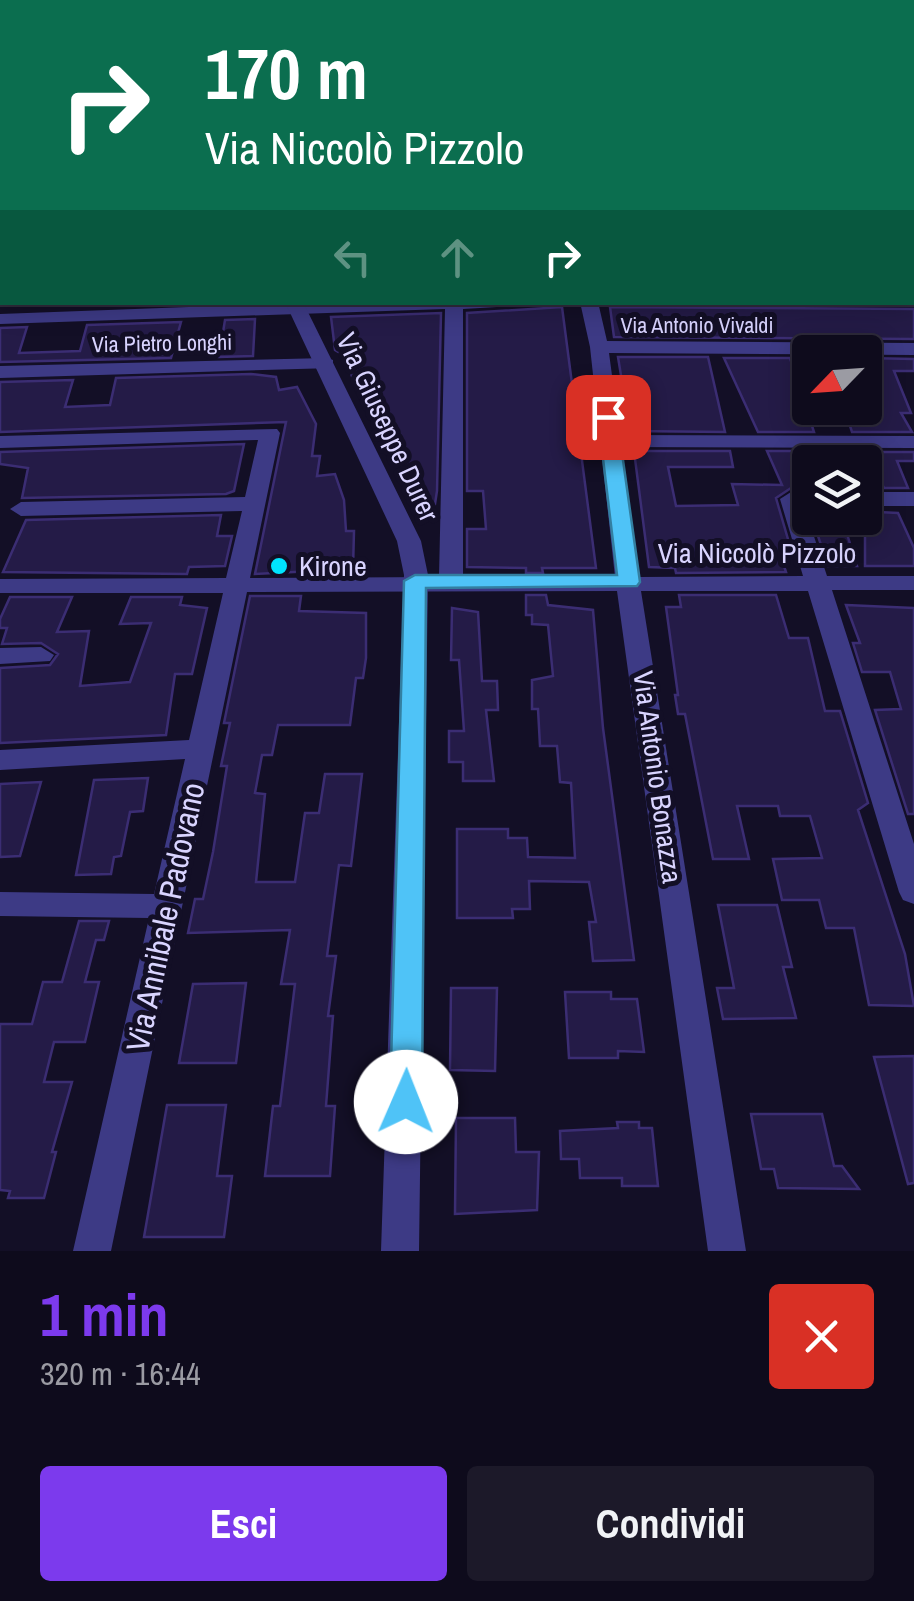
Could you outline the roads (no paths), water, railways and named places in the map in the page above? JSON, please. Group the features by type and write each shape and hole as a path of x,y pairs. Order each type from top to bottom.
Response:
{"street":[{"path":"0,319 349,305"},
{"path":"451,582 454,305"},
{"name":"Via Antonio Bonazza","path":"589,305 599,347 629,582 727,1251"},
{"name":"Via Giuseppe Durer","path":"296,306 409,541 415,581 400,1251"},
{"name":"Via Antonio Vivaldi","path":"599,347 914,349"},
{"name":"Via Pietro Longhi","path":"0,372 326,364"},
{"name":"Via Annibale Padovano","path":"0,442 270,432 92,1251"},
{"path":"610,441 914,442"},
{"path":"882,499 914,499"},
{"path":"21,509 254,504"},
{"path":"802,535 914,892"},
{"name":"Via Niccolò Pizzolo","path":"0,586 415,581 914,583"},
{"path":"0,656 41,655"},
{"path":"0,760 202,749"},
{"path":"0,904 168,906"}],"place":[{"name":"Kirone","path":"279,566"}]}
